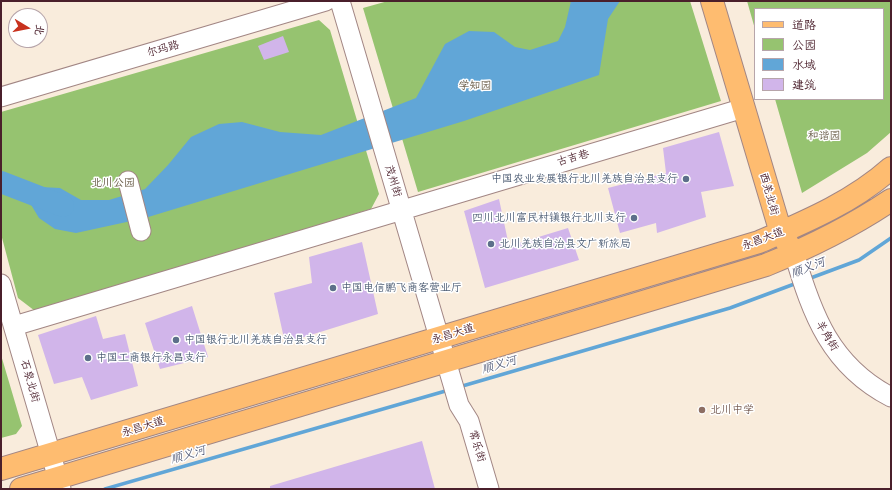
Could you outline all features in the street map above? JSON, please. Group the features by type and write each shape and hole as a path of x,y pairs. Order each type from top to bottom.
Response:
{"main road":[{"name":"西羌北街","path":"712,1 752,100"},
{"name":"西羌北街","path":"728,1 752,100 794,253"},
{"name":"永昌大道","path":"1,469 759,242 788,230 847,200 891,168"},
{"path":"21,489 59,484 449,369 766,265 820,242 860,221 891,200"}],"street":[{"name":"尔玛路","path":"1,97 326,1"},
{"name":"茂州街","path":"340,1 449,369"},
{"name":"古吉巷","path":"14,326 402,209 752,100"},
{"path":"128,181 141,231"},
{"name":"羊角街","path":"794,253 810,302 829,342 843,361 876,389 891,397"},
{"name":"石泉北街","path":"1,284 59,484"},
{"name":"常乐街","path":"449,369 459,405 469,421 489,489"},
{"name":"常乐街","path":"459,405 457,425 476,489"}],"green space":[{"name":"学知园","path":"388,1 690,1 721,101 418,192 363,8"},
{"name":"和谐园","path":"747,1 891,1 891,132 867,153 802,193 775,100 884,100 884,8 754,8 754,26"},
{"name":"北川公园","path":"319,20 330,30 379,194 371,209 35,311 18,298 1,234 1,112"},
{"path":"1,355 22,426 16,434 1,438"}],"water":[{"path":"571,1 620,1 608,19 599,75 464,121 145,218 76,233 55,229 39,218 30,203 40,187 60,188 81,200 109,200 145,189 168,165 191,137 219,124 242,122 280,132 321,135 416,98 445,44 469,31 494,32 515,47 530,50 558,41 565,27"}],"building":[{"path":"283,36 289,52 264,60 258,46"},
{"name":"中国农业发展银行北川羌族自治县支行","path":"719,132 734,186 701,192 706,217 657,233 656,223 620,233 608,188 666,173 663,148"},
{"path":"499,199 509,246 568,228 579,260 485,288 464,211"},
{"name":"中国电信鹏飞商客营业厅","path":"362,242 378,314 285,343 274,293 312,283 309,257"},
{"name":"中国银行北川羌族自治县支行","path":"192,306 208,357 160,369 145,323"},
{"name":"中国工商银行永昌支行","path":"96,316 103,339 125,334 138,386 91,400 82,377 54,384 38,335"},
{"path":"422,441 435,489 270,489 270,486"}],"waterway":[{"path":"1,182 63,206"},
{"name":"顺义河","path":"808,279 859,260 891,238"},
{"name":"顺义河","path":"459,387 730,308 797,283"},
{"name":"顺义河","path":"105,489 449,390"}],"place":[{"name":"中国农业发展银行北川羌族自治县支行","path":"686,179"},
{"name":"四川北川富民村镇银行北川支行","path":"634,218"},
{"name":"北川羌族自治县文广新旅局","path":"491,244"},
{"name":"中国电信鹏飞商客营业厅","path":"333,288"},
{"name":"中国银行北川羌族自治县支行","path":"176,340"},
{"name":"中国工商银行永昌支行","path":"88,358"},
{"name":"北川中学","path":"702,410"}]}
